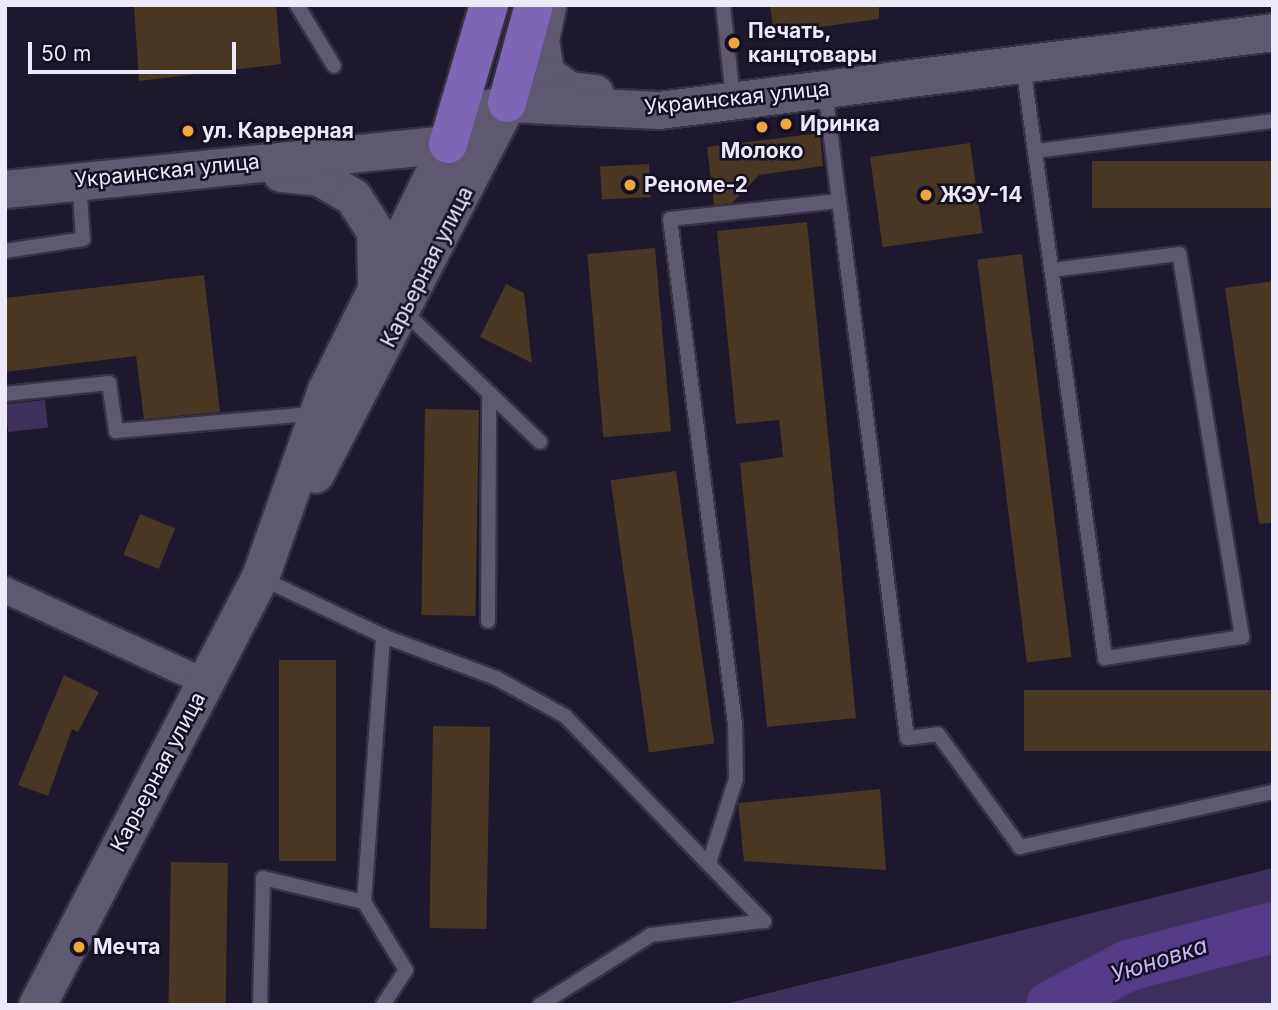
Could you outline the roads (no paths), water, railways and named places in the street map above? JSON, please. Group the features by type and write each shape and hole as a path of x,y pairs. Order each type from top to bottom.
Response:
{"main road":[{"path":"448,144 489,5"},
{"path":"507,103 534,5"}],"street":[{"path":"547,5 540,59 555,84 569,90 729,100"},
{"name":"Украинская улица","path":"507,103 659,110 1273,32"},
{"path":"448,144 468,133 488,108 507,103"},
{"name":"Карьерная улица","path":"277,538 360,395 507,103"},
{"name":"Украинская улица","path":"5,188 448,144"},
{"name":"Карьерная улица","path":"37,1005 260,577 277,538 326,390 448,144"},
{"path":"87,179 297,172 335,184 363,209 375,231 379,268 372,298"},
{"path":"5,590 205,682"}],"lane":[{"path":"297,5 334,66"},
{"path":"723,5 729,100"},
{"path":"1023,65 1105,658 1242,637 1179,254 1053,270"},
{"path":"825,90 907,738 938,734 1020,847 1273,792"},
{"path":"1036,151 1273,121"},
{"path":"5,251 83,239 87,179"},
{"path":"709,863 736,779 735,724 670,219 839,201"},
{"path":"413,320 540,442"},
{"path":"5,394 109,383 116,430 300,415"},
{"path":"488,621 489,393"},
{"path":"260,577 383,636 496,678 565,716 764,920 652,935 540,1005"},
{"path":"383,636 364,902 406,970 383,1005"},
{"path":"260,1005 263,878 364,902"}],"waterway":[{"name":"Уюновка","path":"1051,1005 1128,965 1273,927"}],"place":[{"name":"Печать, канцтовары","path":"734,43"},
{"name":"Иринка","path":"786,124"},
{"name":"Молоко","path":"762,127"},
{"name":"ул. Карьерная","path":"188,131"},
{"name":"Реноме-2","path":"630,185"},
{"name":"ЖЭУ-14","path":"926,195"},
{"name":"Мечта","path":"79,947"}]}
